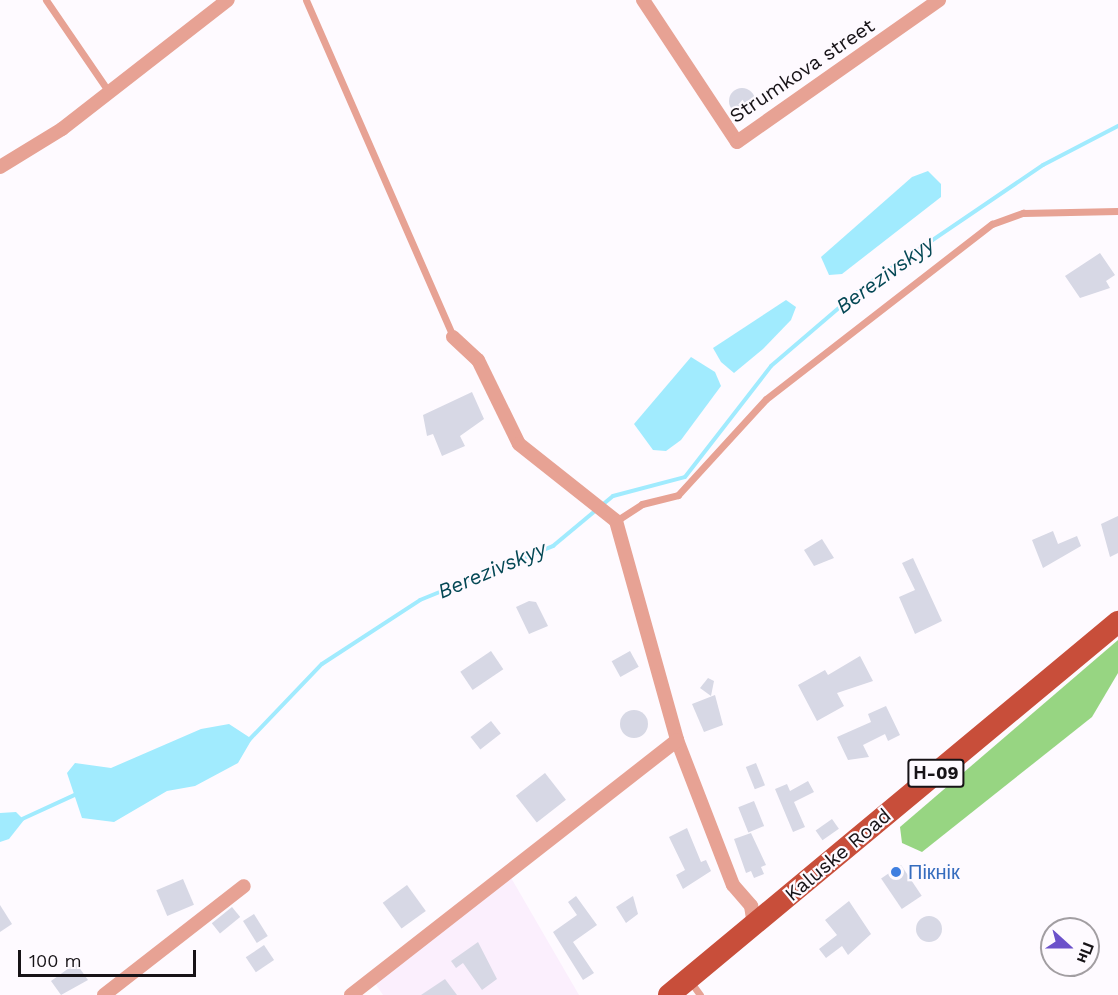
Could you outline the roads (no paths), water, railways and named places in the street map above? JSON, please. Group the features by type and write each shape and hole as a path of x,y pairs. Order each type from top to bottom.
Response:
{"main road":[{"name":"Kaluske Road","path":"669,995 694,987 754,924 1118,622"}],"street":[{"path":"0,167 109,92 228,0"},
{"name":"Strumkova street","path":"647,2 736,142 939,0"},
{"path":"453,337 477,360 519,444 616,521 677,740 733,885 751,906 754,924"},
{"path":"351,995 677,740"},
{"path":"104,995 244,886"}],"lane":[{"path":"46,0 109,92"},
{"path":"306,0 453,337"},
{"path":"616,521 642,504 678,495 766,399 992,224 1023,213 1118,211"}],"water":[{"path":"928,171 941,184 941,197 842,274 829,275 821,257 912,177"},
{"path":"786,300 796,307 791,320 763,349 734,373 721,362 713,348"},
{"path":"691,357 715,372 721,386 681,440 666,451 653,450 634,424"},
{"path":"229,724 252,739 238,763 195,786 167,791 114,822 82,818 67,773 75,763 111,768 201,729"},
{"path":"16,812 24,820 9,839 0,842 0,813"}],"waterway":[{"name":"Berezivskyy","path":"249,740 322,664 420,600 553,546 613,496 685,477 771,366 862,288 1043,165 1118,126"},
{"name":"Berezivskyy","path":"20,820 79,793"}],"place":[{"name":"Пікнік","path":"896,872"}]}
